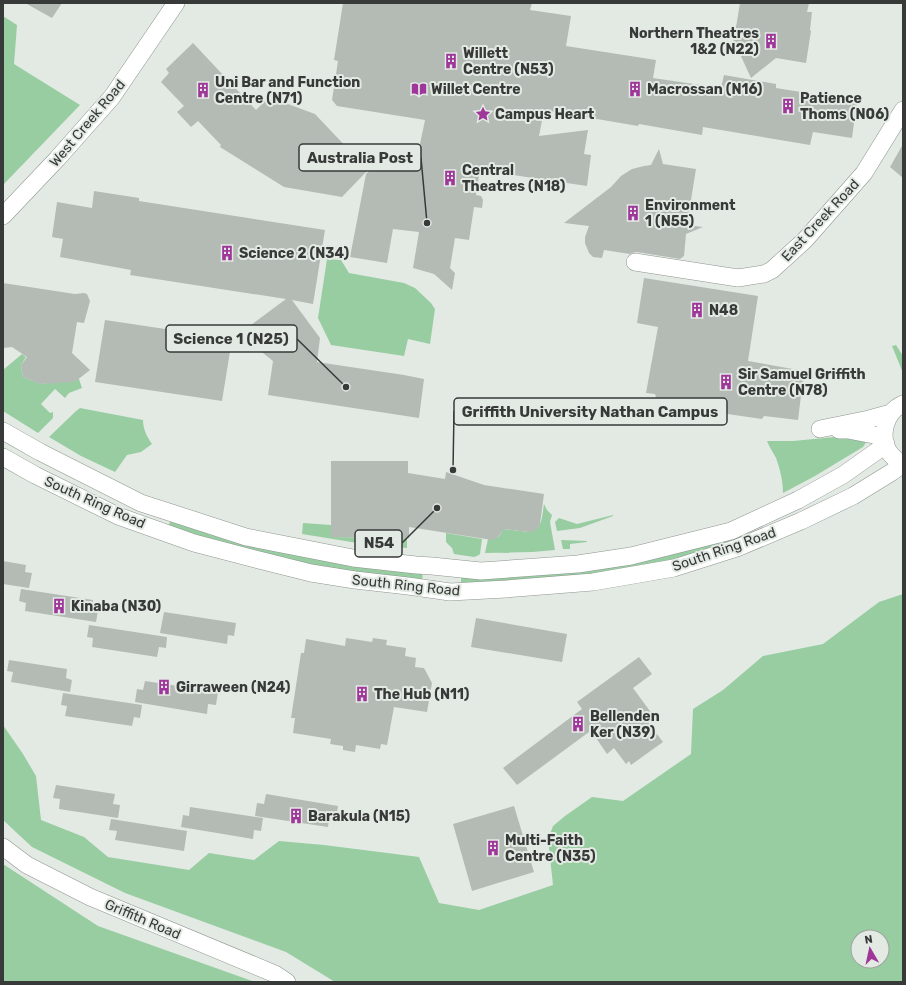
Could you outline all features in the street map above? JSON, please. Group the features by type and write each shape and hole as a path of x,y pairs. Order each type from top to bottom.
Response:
{"street":[{"name":"West Creek Road","path":"3,216 112,98 176,3"},
{"name":"East Creek Road","path":"635,262 738,278 764,274 772,270 805,240 864,173 903,110"},
{"path":"885,440 848,430 820,430 869,419 897,408"},
{"path":"897,408 887,421 885,440 889,452 903,465"},
{"name":"South Ring Road","path":"3,430 40,452 140,503 246,537 353,558 481,571 578,564 613,559 659,550 731,531 798,500 843,475 877,451 885,440"},
{"name":"South Ring Road","path":"3,457 35,475 118,516 194,543 312,573 450,592 593,582 674,568 737,548 801,521 853,496 903,465"},
{"name":"Griffith Road","path":"3,847 27,866 90,897 275,974 287,982"}],"green space":[{"path":"3,16 17,25 14,64 80,105 3,185"},
{"path":"327,259 341,260 349,273 404,283 415,288 431,303 435,309 430,344 408,339 404,356 331,345 318,318"},
{"path":"896,345 903,356 903,373 892,346"},
{"path":"22,354 26,357 21,365 23,377 41,384 79,379 82,388 69,393 65,398 55,389 41,404 50,413 53,412 53,418 38,433 3,411 3,370"},
{"path":"80,408 143,420 148,439 152,444 141,452 127,455 115,472 81,456 49,437"},
{"path":"845,436 866,441 863,447 815,476 783,493 779,466 767,441 793,441"},
{"path":"544,504 552,515 550,522 555,550 485,553 488,539 497,537 501,534 503,529 529,532 534,531 541,521"},
{"path":"613,515 580,528 557,531 555,522 559,518 577,524"},
{"path":"171,521 421,572 422,580 359,574 279,559 169,527"},
{"path":"303,523 331,525 331,537 407,538 407,548 370,545 302,534"},
{"path":"745,529 749,537 663,563 617,572 514,581 461,583 461,574 473,574"},
{"path":"446,533 482,539 480,554 474,557 454,554 452,548 446,542"},
{"path":"561,540 587,542 570,544 570,549 563,549"},
{"path":"903,594 903,982 335,982 286,952 125,893 32,847 3,820 3,725 36,776 41,820 84,837 108,857 189,870 209,853 254,860 279,841 419,857 439,903 479,910 553,885 548,839 553,826 592,797 623,801 691,754 693,709 723,690 763,656 823,644 879,602"},
{"path":"3,864 98,926 255,982 3,982"}],"building":[{"path":"25,3 62,3 52,18"},
{"path":"343,3 532,3 530,10 571,16 566,46 656,60 653,78 721,88 724,75 776,84 776,88 857,101 852,138 813,132 810,145 703,127 702,135 544,110 539,136 588,130 584,154 591,155 587,186 480,170 476,195 481,196 483,200 482,208 474,207 469,240 455,238 450,268 455,273 452,290 434,274 413,268 419,232 393,229 387,263 350,257 366,174 379,162 415,168 425,120 337,106 332,100 338,61 334,60"},
{"name":"Northern Theatres 1&2 (N22)","path":"740,3 809,3 807,12 812,12 811,31 806,63 776,58 751,78 739,52 732,51"},
{"path":"193,43 256,110 269,97 315,114 368,170 342,197 284,187 220,147 221,145 198,121 191,127 177,112 184,106 161,82 169,73 166,69"},
{"path":"903,144 903,178 890,167"},
{"name":"Environment 1 (N55)","path":"659,149 663,164 696,169 687,225 703,227 686,234 684,256 680,259 637,252 630,254 604,250 602,258 593,257 589,253 585,243 585,237 589,226 564,223 611,187 621,176 632,169 651,165"},
{"path":"94,191 139,198 139,201 325,230 313,304 292,300 320,338 317,362 424,379 419,418 268,395 273,361 258,349 251,352 245,348 243,350 235,337 286,299 130,275 131,270 60,257 63,239 52,237 57,202 92,208"},
{"path":"644,278 758,296 748,361 804,371 798,420 764,416 762,419 658,404 655,394 646,393 658,327 637,323"},
{"path":"3,283 75,294 87,294 90,301 84,323 77,322 72,353 90,370 73,382 40,384 23,377 21,365 27,357 12,347 3,348"},
{"path":"105,320 232,339 222,401 95,382"},
{"path":"331,461 408,461 408,473 445,479 446,472 484,485 544,494 540,524 537,529 532,532 504,529 497,538 492,540 409,527 409,538 331,537"},
{"path":"3,561 26,565 25,572 32,573 29,588 3,584"},
{"path":"21,589 93,600 92,610 98,611 96,622 25,611 26,603 19,601"},
{"path":"164,612 236,623 234,636 228,635 227,644 160,633"},
{"path":"476,618 567,634 562,662 471,647"},
{"path":"89,625 167,637 166,648 159,647 157,657 92,647 93,638 87,637"},
{"name":"The Hub (N11)","path":"346,638 372,642 373,638 387,640 386,645 406,648 405,656 416,658 415,667 424,668 432,683 427,712 394,707 387,745 381,744 380,749 356,745 355,752 343,750 343,746 330,744 331,739 293,733 295,718 291,718 301,653 304,653 306,639 345,646"},
{"path":"639,657 652,674 633,688 655,718 648,722 663,742 631,765 629,761 626,764 614,748 607,754 592,732 590,734 589,732 517,785 503,768 582,709 577,702"},
{"path":"9,660 67,669 66,678 72,680 70,692 11,682 13,672 7,671"},
{"path":"145,681 218,692 216,705 208,704 207,714 135,702 137,689 143,690"},
{"path":"63,693 142,705 140,718 134,717 132,726 65,716 67,706 61,705"},
{"path":"56,785 115,794 113,804 120,805 118,818 59,809 60,799 53,798"},
{"path":"266,794 338,806 336,819 329,818 328,827 255,816 257,803 264,804"},
{"name":"Multi-Faith Centre (N35)","path":"514,806 534,872 472,891 453,824"},
{"path":"190,807 263,818 261,831 254,830 253,839 181,827 183,815 189,816"},
{"path":"111,819 187,831 184,851 115,840 117,831 109,830"}],"place":[{"name":"Northern Theatres 1&2 (N22)","path":"771,41"},
{"name":"Willett Centre (N53)","path":"451,61"},
{"name":"Willet Centre","path":"419,89"},
{"name":"Macrossan (N16)","path":"635,89"},
{"name":"Uni Bar and Function Centre (N71)","path":"203,90"},
{"name":"Patience Thoms (N06)","path":"788,106"},
{"name":"Campus Heart","path":"483,114"},
{"name":"Central Theatres (N18)","path":"450,178"},
{"name":"Environment 1 (N55)","path":"633,213"},
{"name":"Australia Post","path":"427,223"},
{"name":"Science 2 (N34)","path":"227,253"},
{"name":"N48","path":"697,310"},
{"name":"Sir Samuel Griffith Centre (N78)","path":"726,382"},
{"name":"Science 1 (N25)","path":"346,387"},
{"name":"Griffith University Nathan Campus","path":"453,470"},
{"name":"N54","path":"437,508"},
{"name":"Kinaba (N30)","path":"59,606"},
{"name":"Girraween (N24)","path":"164,687"},
{"name":"The Hub (N11)","path":"362,694"},
{"name":"Bellenden Ker (N39)","path":"578,724"},
{"name":"Barakula (N15)","path":"296,816"},
{"name":"Multi-Faith Centre (N35)","path":"493,848"}]}
